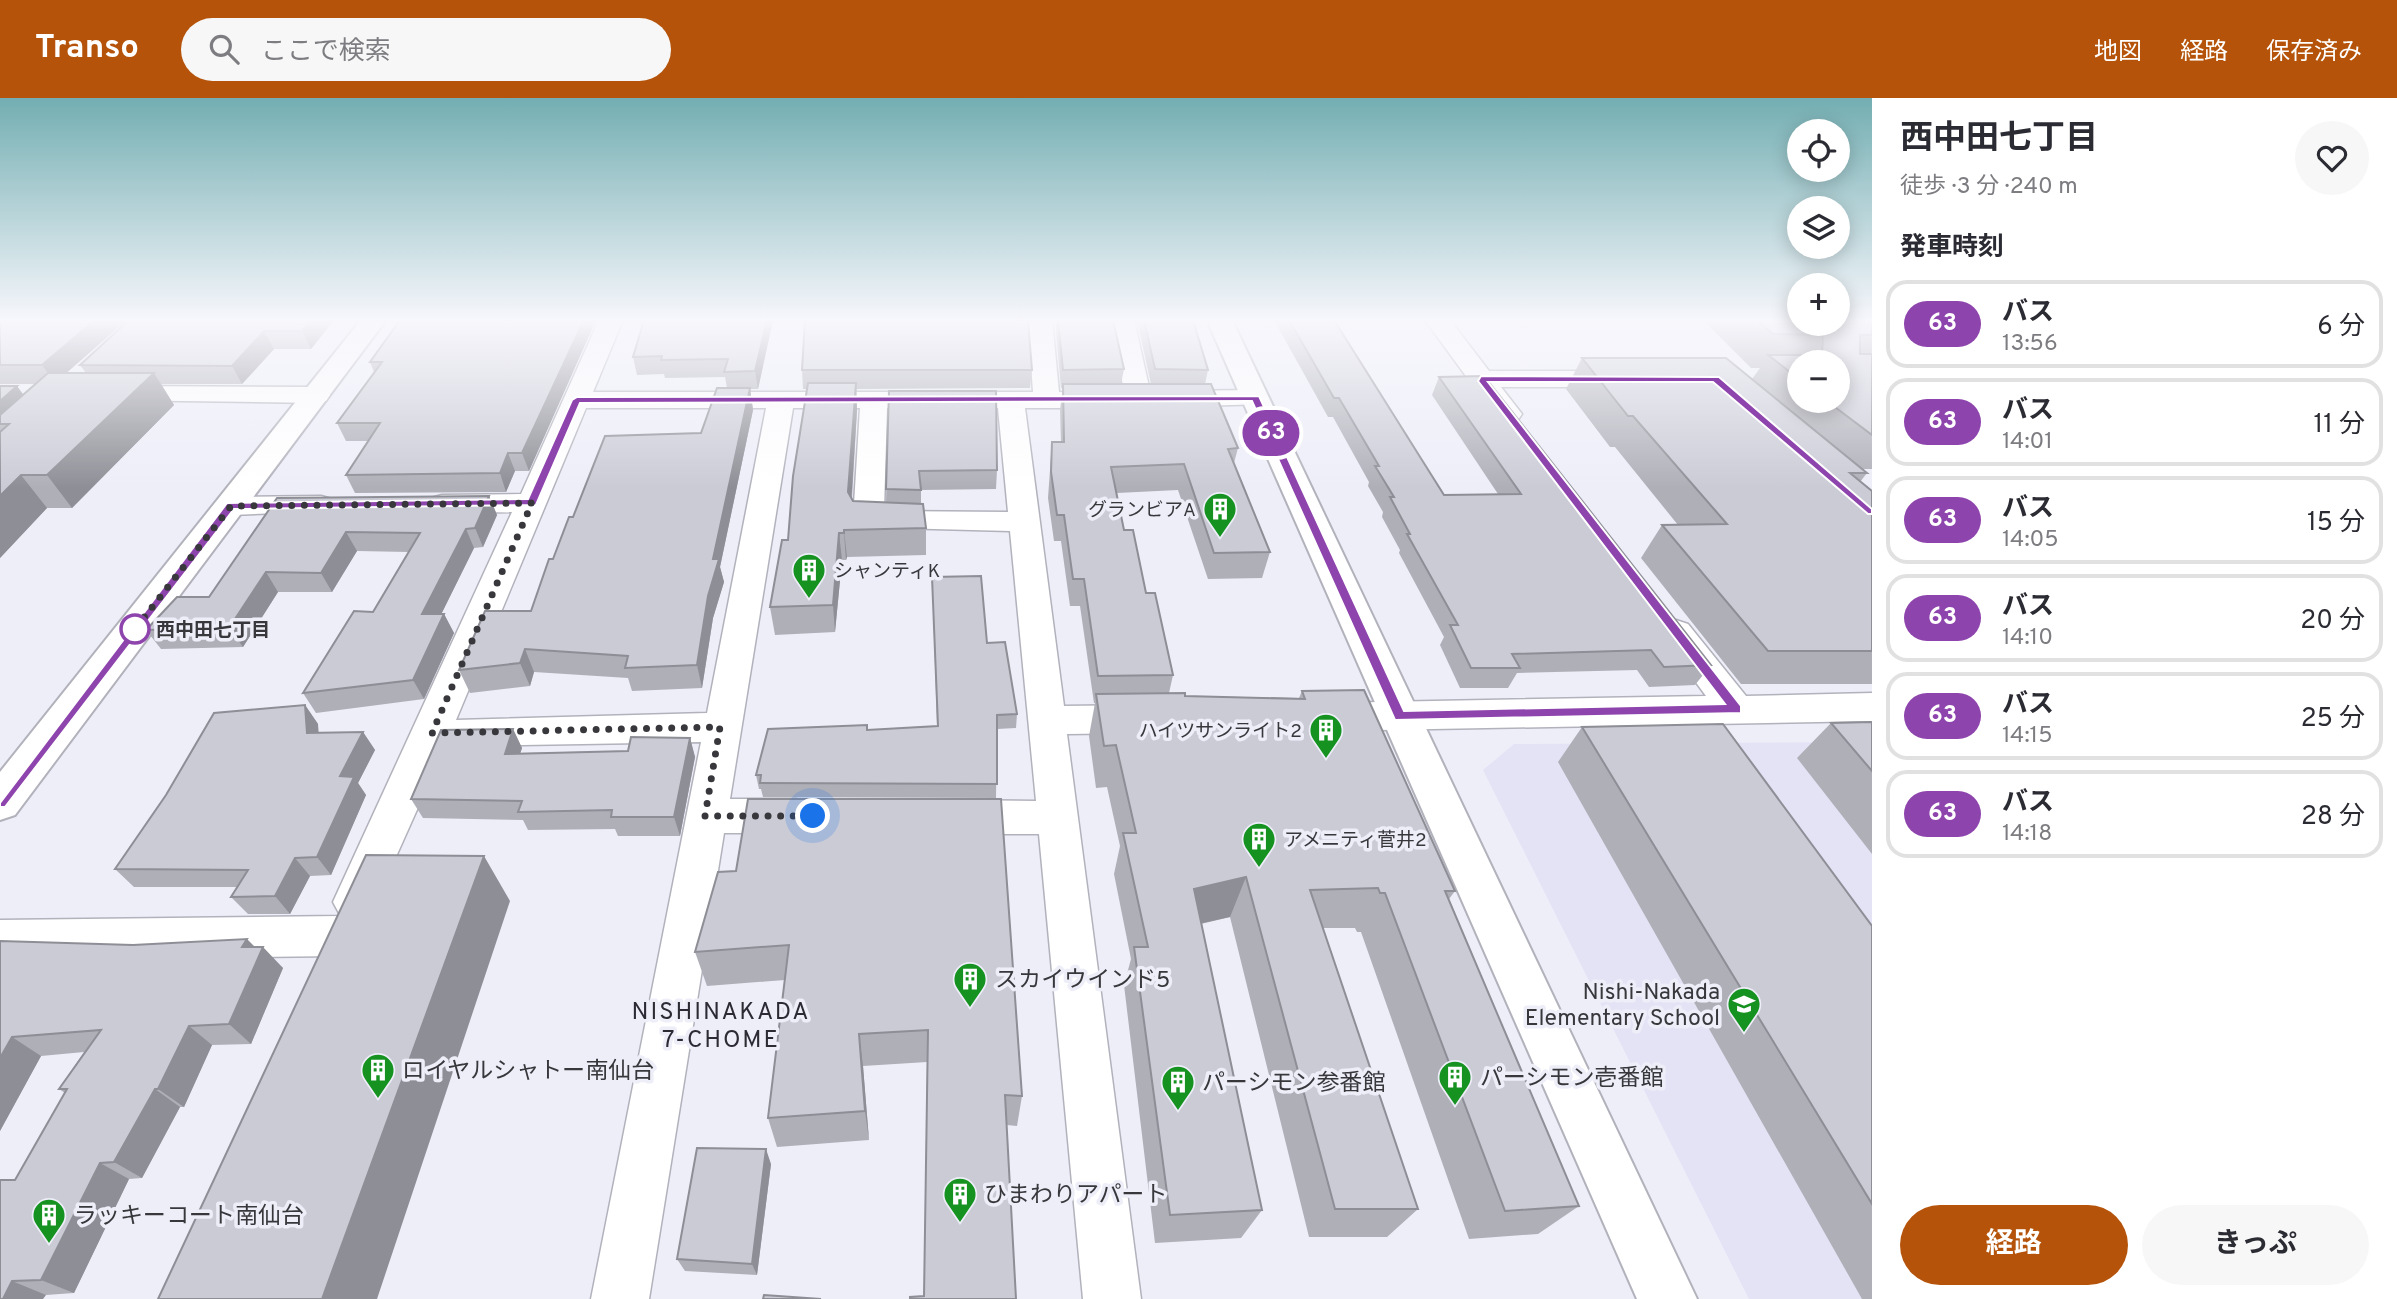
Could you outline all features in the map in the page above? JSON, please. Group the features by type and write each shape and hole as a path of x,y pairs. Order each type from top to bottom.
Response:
{"street":[{"path":"0,803 331,376"},
{"path":"0,940 331,955 432,733 587,376"},
{"path":"1032,376 1024,522 1112,1299"},
{"path":"1134,376 1139,400"},
{"path":"1245,376 1667,1299"},
{"path":"1479,376 1523,434"},
{"path":"1481,379 1646,379"},
{"path":"93,394 317,395"},
{"path":"577,400 1029,401 1255,398"},
{"path":"620,1299 720,727 781,401"},
{"path":"874,401 868,520 1024,522"},
{"path":"412,504 532,503"},
{"path":"231,506 345,504"},
{"path":"1658,608 1737,709"},
{"path":"1287,717 1872,707"},
{"path":"1046,720 1180,719"},
{"path":"432,733 720,727"},
{"path":"705,816 827,817"},
{"path":"921,817 1056,818"}],"shaded area":[{"name":"Nishi-Nakada Elementary School","path":"1872,742 1872,1299 1749,1299 1483,770 1514,744"}],"building":[{"path":"45,376 151,376 47,475 21,475 0,496 0,432 9,424 0,424 0,415"},
{"path":"372,376 558,376 522,453 508,453 500,473 346,475 380,423 337,423"},
{"path":"1321,376 1369,376 1444,495 1521,494 1439,377 1484,376 1711,665 1664,667 1651,650 1512,654 1520,668 1471,668 1450,625 1458,625 1407,534 1410,534 1390,497 1394,497 1375,466 1379,466 1339,398 1334,398"},
{"path":"1596,376 1748,376 1787,408 1787,413 1793,413 1867,473 1850,473 1872,491 1872,651 1768,651 1662,525 1727,524 1633,416 1628,416"},
{"path":"1850,376 1872,376 1872,435 1843,413 1850,413"},
{"path":"808,383 856,383 848,492 853,501 923,504 926,528 844,530 844,533 839,533 833,605 770,607 782,540 788,540 793,476"},
{"path":"1063,384 1211,384 1238,448 1228,449 1270,552 1214,553 1184,464 1111,467 1124,530 1133,530 1146,593 1155,593 1173,675 1098,676 1084,579 1073,579 1064,515 1057,515 1051,472 1052,442 1064,442"},
{"path":"0,386 17,386 0,401"},
{"path":"717,388 750,388 713,559 719,559 708,596 697,665 625,668 628,656 525,649 520,663 459,670 485,611 531,611 549,559 553,559 569,517 573,517 605,436 701,433"},
{"path":"889,391 996,391 997,470 919,471 921,490 886,489"},
{"path":"489,496 475,528 466,529 422,614 444,614 413,680 303,693 354,611 373,612 420,533 346,532 321,573 266,572 229,628 146,630 177,597 209,597 277,498"},
{"path":"981,576 987,643 1005,642 1017,714 997,715 997,784 760,783 761,775 756,775 768,729 867,725 867,730 938,726 932,577"},
{"path":"1364,690 1455,891 1445,891 1579,1206 1505,1211 1385,893 1380,893 1378,888 1310,890 1418,1209 1335,1209 1246,877 1194,889 1262,1210 1170,1215 1134,947 1148,947 1123,833 1136,833 1116,745 1104,746 1096,694 1185,693 1185,696 1305,699 1302,691"},
{"path":"305,705 307,733 363,732 340,776 354,777 317,857 295,858 275,896 231,897 248,870 115,869 166,795 214,713"},
{"path":"1872,722 1872,771 1831,723"},
{"path":"1723,724 1872,926 1872,1204 1582,727"},
{"path":"513,729 505,754 628,751 631,737 690,738 674,817 611,817 612,810 518,812 522,801 411,799 441,730"},
{"path":"748,799 1001,799 1022,1096 1005,1095 1016,1299 910,1299 924,1296 928,1030 859,1034 865,1111 768,1118 789,945 695,952 718,872 736,871"},
{"path":"366,855 484,856 322,1299 158,1299"},
{"path":"247,939 242,947 263,947 229,1024 189,1026 158,1089 155,1089 114,1162 100,1163 41,1280 12,1281 3,1299 0,1299 0,1180 15,1180 67,1089 59,1089 101,1030 12,1037 0,1058 0,941 133,945"},
{"path":"697,1148 766,1149 752,1264 677,1259"},
{"path":"764,1295 821,1299 763,1299"}],"bus line":[{"name":"63","path":"0,803 231,506 532,503 577,400 1011,401 1255,398 1400,716 1737,709 1481,379 1715,379 1872,511"}],"place":[{"name":"グランビアA","path":"1220,539"},
{"name":"シャンティK","path":"809,600"},
{"name":"西中田七丁目","path":"135,629"},
{"name":"ハイツサンライト2","path":"1326,760"},
{"name":"アメニティ菅井2","path":"1259,869"},
{"name":"スカイウインド5","path":"970,1009"},
{"name":"Nishi-Nakada Elementary School","path":"1744,1034"},
{"name":"ロイヤルシャトー南仙台","path":"378,1100"},
{"name":"パーシモン壱番館","path":"1455,1107"},
{"name":"パーシモン参番館","path":"1178,1112"},
{"name":"ひまわりアパート","path":"960,1224"},
{"name":"ラッキーコート南仙台","path":"49,1245"}],"district":[{"name":"NISHINAKADA 7-CHOME","path":"721,1025"}],"route":[{"path":"135,629 132,633 231,506 532,503 432,733 720,727 705,816 813,816"}]}
